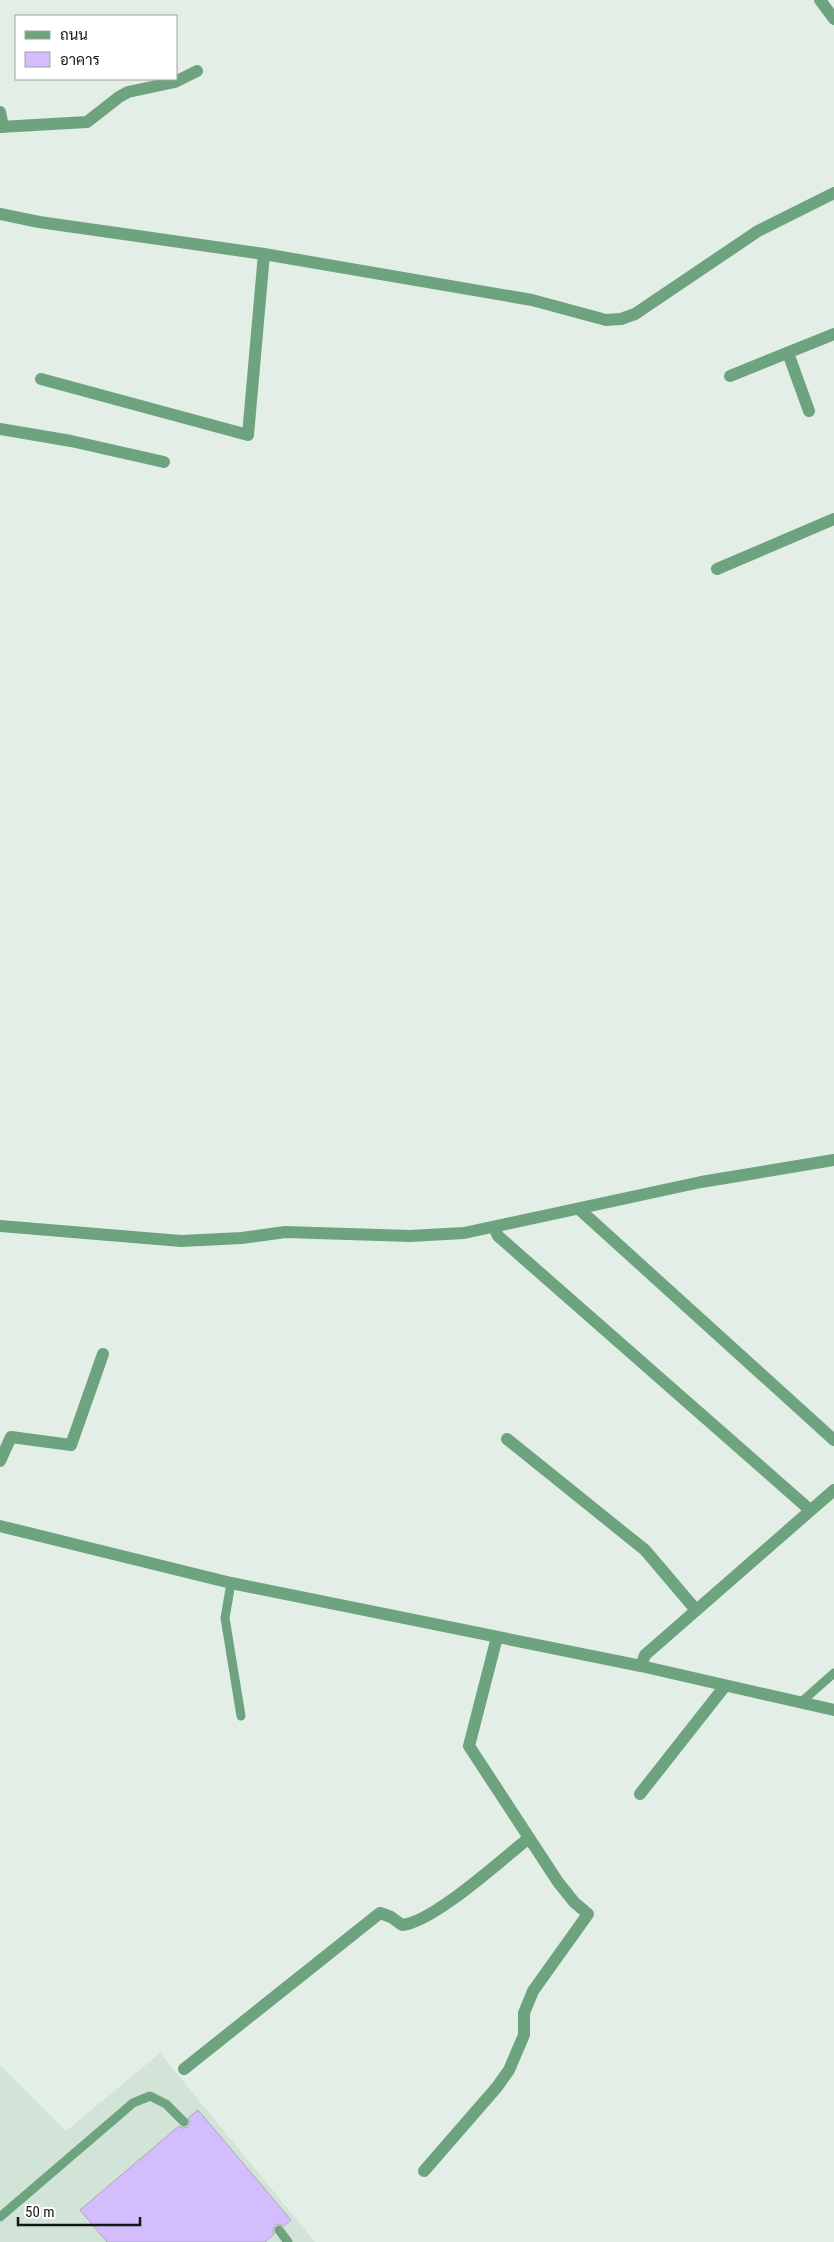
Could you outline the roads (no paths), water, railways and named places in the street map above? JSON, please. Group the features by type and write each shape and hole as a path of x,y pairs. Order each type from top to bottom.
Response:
{"street":[{"path":"820,0 834,19"},
{"path":"0,112 1,127 88,122 128,92 175,82 197,71"},
{"path":"0,214 39,222 264,254 532,300 613,321 635,314 758,231 834,193"},
{"path":"41,379 248,435 264,254"},
{"path":"730,376 834,334"},
{"path":"788,353 809,412"},
{"path":"0,428 71,441 164,462"},
{"path":"717,569 834,519"},
{"path":"0,1226 181,1241 242,1238 285,1232 410,1236 464,1233 701,1182 834,1160"},
{"path":"580,1209 834,1440"},
{"path":"494,1227 498,1236 810,1510"},
{"path":"0,1461 11,1437 71,1445 104,1354"},
{"path":"507,1438 645,1550 696,1610"},
{"path":"641,1666 645,1655 834,1490"},
{"path":"0,1526 230,1583 641,1666 834,1710"},
{"path":"424,2171 497,2087 509,2070 524,2035 524,2013 533,1991 588,1914 574,1902 558,1882 469,1746 497,1637"},
{"path":"640,1794 725,1686"},
{"path":"184,2069 380,1914 391,1917 402,1926 408,1925 465,1890 529,1838"}],"lane":[{"path":"230,1583 225,1618 240,1716"},
{"path":"800,1703 834,1673"},
{"path":"0,2217 133,2103 150,2096 166,2104 184,2122"},
{"path":"279,2230 288,2242"}]}
